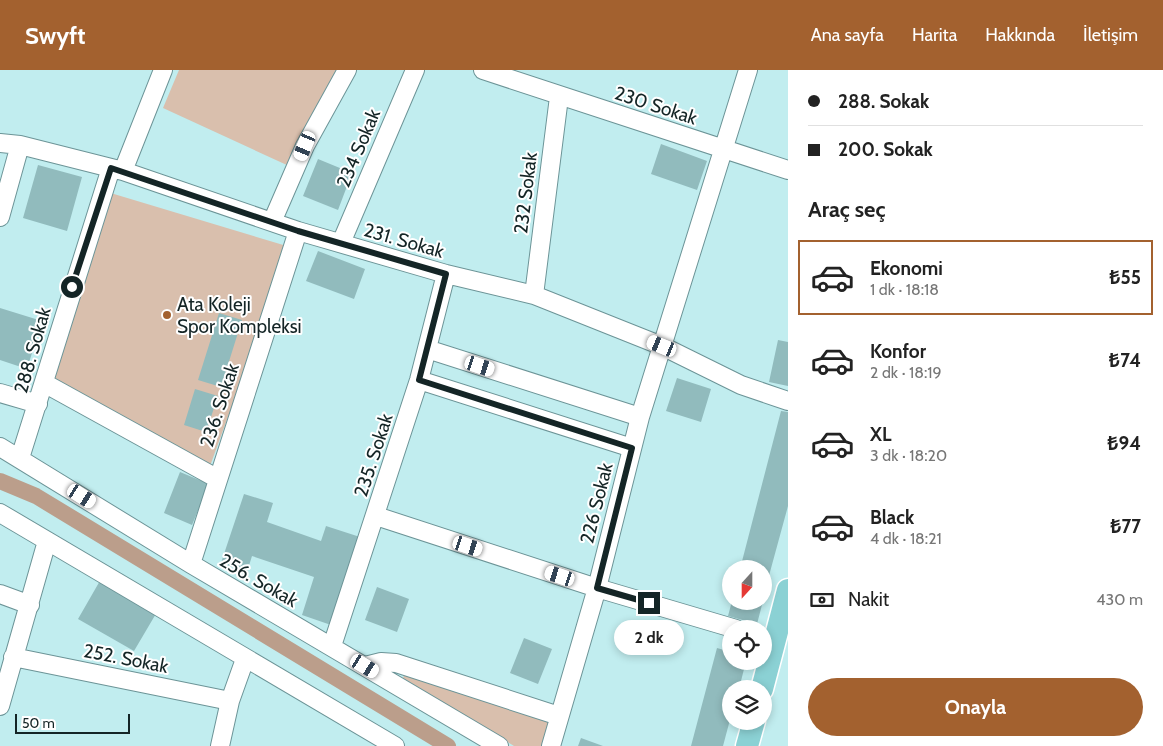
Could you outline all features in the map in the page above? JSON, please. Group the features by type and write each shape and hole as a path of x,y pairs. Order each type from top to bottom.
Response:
{"main road":[{"path":"772,631 788,590"},
{"path":"747,746 751,730"}],"street":[{"name":"288. Sokak","path":"20,458 117,170 163,70"},
{"path":"272,222 305,146 346,70"},
{"name":"234 Sokak","path":"341,243 415,70"},
{"name":"230 Sokak","path":"482,70 559,97 788,170"},
{"name":"226 Sokak","path":"551,746 597,588 640,417 748,70"},
{"name":"232 Sokak","path":"534,295 559,97"},
{"name":"231. Sokak","path":"0,143 20,145 117,170 298,231 446,274 534,295 662,346 741,385 788,401"},
{"path":"0,217 20,145"},
{"name":"236. Sokak","path":"191,564 298,231"},
{"name":"235. Sokak","path":"332,646 419,380 446,274"},
{"path":"427,349 640,417"},
{"path":"419,380 632,448"},
{"path":"44,383 218,479"},
{"path":"0,393 38,404"},
{"name":"256. Sokak","path":"0,447 191,564 499,746"},
{"path":"0,513 395,746"},
{"path":"376,516 597,588 722,625"},
{"path":"0,706 47,541"},
{"path":"0,594 30,604"},
{"name":"252. Sokak","path":"13,657 230,700"},
{"path":"220,746 230,700 245,659"},
{"path":"365,666 381,662 396,663 559,716"}],"shaded area":[{"path":"179,70 339,70 289,166 163,108"},
{"name":"Ata Koleji Spor Kompleksi","path":"104,191 290,247 210,466 49,384"},
{"path":"405,673 550,723 544,746 514,746 403,678"}],"building":[{"path":"661,144 707,161 697,190 651,174"},
{"path":"318,159 352,173 338,210 303,196"},
{"path":"38,165 82,177 67,231 23,218"},
{"path":"318,251 365,269 354,299 306,281"},
{"path":"0,308 42,321 27,369 0,360"},
{"path":"219,313 242,320 221,387 198,380"},
{"path":"778,340 788,342 788,386 769,382"},
{"path":"677,378 711,389 701,422 666,411"},
{"path":"195,389 218,396 206,432 184,425"},
{"path":"781,411 788,412 788,506 772,565 772,560 742,560"},
{"path":"180,472 209,484 192,525 164,513"},
{"path":"244,494 273,503 267,522 321,541 326,526 360,537 331,625 302,615 314,577 252,556 247,572 221,563"},
{"path":"101,579 157,612 134,651 78,619"},
{"path":"377,587 409,599 397,632 365,620"},
{"path":"730,610 761,610 758,620 742,620 728,616"},
{"path":"524,638 552,649 538,684 510,673"},
{"path":"717,648 722,649 722,670 744,670 741,680 722,680 722,730 727,730 723,746 691,746"},
{"path":"581,738 603,746 578,746"}],"waterway":[{"path":"0,481 36,496 448,746"}],"place":[{"name":"Ata Koleji Spor Kompleksi","path":"167,315"}],"route":[{"path":"72,287 111,168 298,231 446,274 419,380 632,448 597,588 649,603"}]}
